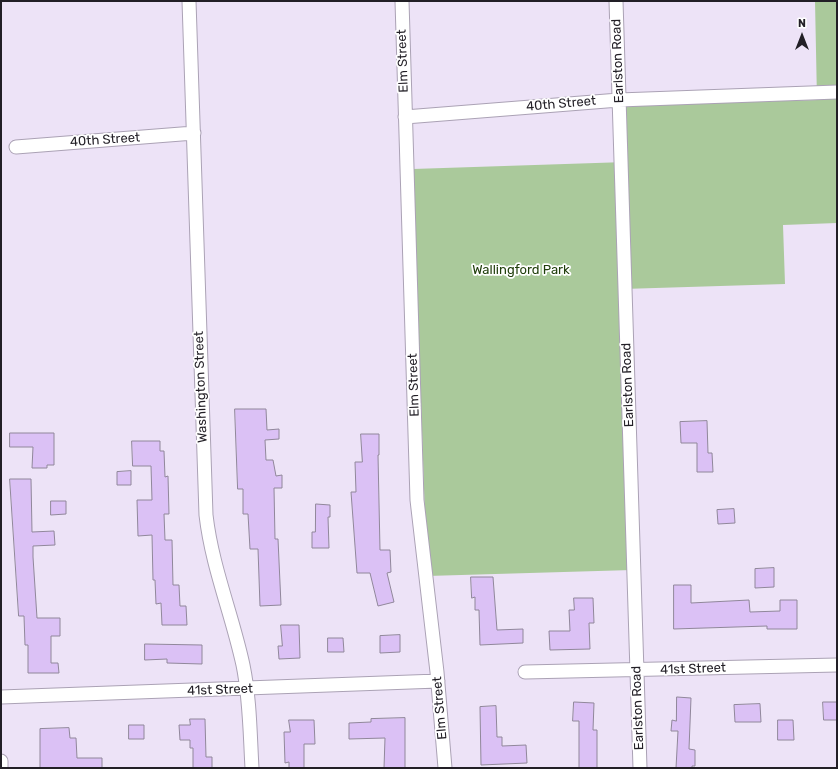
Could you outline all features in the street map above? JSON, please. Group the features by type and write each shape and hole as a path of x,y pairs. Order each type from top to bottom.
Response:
{"street":[{"name":"Washington Street","path":"189,1 206,515 213,558 242,664 247,689 252,768"},
{"name":"Elm Street","path":"402,1 417,500 438,681 445,768"},
{"name":"Earlston Road","path":"616,1 640,768"},
{"name":"40th Street","path":"405,117 619,100 837,92"},
{"name":"40th Street","path":"16,146 194,133"},
{"name":"41st Street","path":"525,672 636,671 837,665"},
{"name":"41st Street","path":"1,697 438,681"},
{"path":"1,761 1,768"}],"green space":[{"name":"Wallingford Park","path":"815,1 837,1 837,223 783,225 785,284 623,289 632,570 427,576 413,169 626,162 625,105 817,100"}],"building":[{"path":"235,409 266,409 267,430 279,429 279,439 265,440 266,460 273,460 276,476 282,475 282,488 274,488 275,539 278,539 281,605 260,606 258,549 250,549 248,514 243,514 243,489 238,489"},
{"path":"707,421 708,453 712,453 713,472 697,472 697,443 681,443 680,422"},
{"path":"10,433 54,433 54,465 47,465 47,468 32,468 33,447 10,447"},
{"path":"361,434 379,434 380,550 390,550 391,572 387,573 394,602 378,606 370,573 357,573 351,492 356,492 355,462 362,462"},
{"path":"132,441 160,441 160,451 164,451 165,477 168,476 169,514 164,514 165,540 172,540 173,585 179,585 180,606 186,606 187,625 162,625 161,603 156,604 155,580 153,580 152,535 138,536 137,500 152,500 151,466 133,466"},
{"path":"131,471 131,485 117,485 117,472"},
{"path":"10,479 31,479 32,532 54,531 55,545 33,546 33,557 37,618 60,618 60,636 51,636 51,663 58,663 59,673 28,673 28,645 25,645 24,616 19,616"},
{"path":"51,501 66,501 66,514 51,515"},
{"path":"316,504 330,505 330,517 328,517 329,548 312,548 312,532 315,532"},
{"path":"734,509 735,523 718,524 717,510"},
{"path":"774,568 774,587 755,588 755,569"},
{"path":"471,577 493,577 497,630 523,629 523,643 480,645 479,610 475,610 475,597 472,598"},
{"path":"674,585 691,585 691,603 749,600 750,612 780,611 780,600 797,600 797,629 767,629 767,626 674,629"},
{"path":"574,598 593,598 594,623 589,623 590,649 550,650 549,631 570,631 569,610 574,610"},
{"path":"281,625 299,625 300,658 279,659 278,646 282,646"},
{"path":"400,635 400,652 380,653 380,636"},
{"path":"328,638 343,638 344,652 328,652"},
{"path":"145,644 202,645 202,664 167,663 167,659 145,660"},
{"path":"677,697 691,698 689,749 695,750 695,766 692,766 692,768 676,768 678,731 671,731 672,720 676,721"},
{"path":"574,702 594,703 593,730 597,730 597,768 579,768 579,721 573,721"},
{"path":"823,702 837,702 837,720 824,720"},
{"path":"760,704 761,722 735,722 734,705"},
{"path":"496,706 497,737 502,737 502,746 526,745 527,763 481,765 480,707"},
{"path":"405,718 405,768 384,768 385,738 349,739 349,723 371,722 371,719"},
{"path":"190,719 205,719 206,757 212,757 212,768 193,768 193,748 190,748 190,740 180,740 179,725 190,725"},
{"path":"289,720 314,720 315,744 304,744 304,768 289,768 289,762 285,763 284,732 290,732"},
{"path":"778,720 793,720 794,740 778,740"},
{"path":"129,725 144,725 144,739 129,739"},
{"path":"69,728 70,738 76,738 77,758 102,758 102,768 40,768 40,729"}]}
